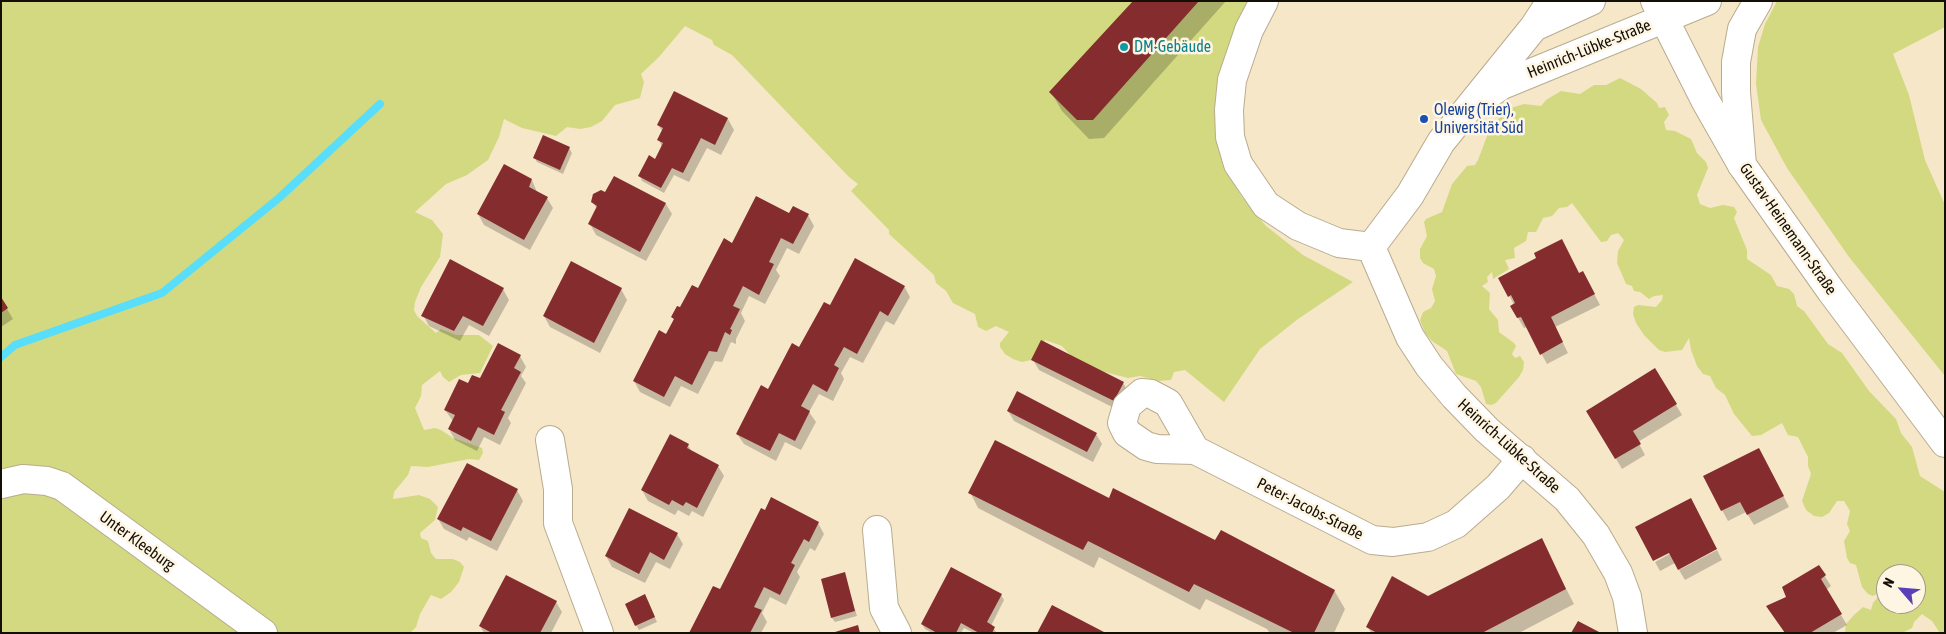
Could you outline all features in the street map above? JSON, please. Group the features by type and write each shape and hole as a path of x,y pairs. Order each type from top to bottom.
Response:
{"street":[{"path":"1264,1 1249,30 1232,80 1229,110 1230,137 1238,164 1266,205 1298,226 1339,243 1371,247"},
{"name":"Heinrich-Lübke-Straße","path":"1551,1 1534,27 1464,111 1441,142 1410,194 1371,247 1410,337 1429,366 1454,396 1487,430 1567,499 1608,553 1627,596 1633,633"},
{"name":"Heinrich-Lübke-Straße","path":"1534,27 1591,1"},
{"name":"Heinrich-Lübke-Straße","path":"1464,111 1502,84 1659,10 1707,1"},
{"path":"1742,165 1736,92 1736,62 1742,29 1758,1"},
{"name":"Gustav-Heinemann-Straße","path":"1659,10 1742,165 1826,283 1945,443"},
{"path":"550,440 558,489 558,523 599,633"},
{"name":"Peter-Jacobs-Straße","path":"1195,450 1372,540 1393,542 1428,537 1456,524 1498,487 1522,459"},
{"name":"Unter Kleeburg","path":"1,484 23,478 47,481 62,486 263,633"},
{"path":"877,530 884,608 898,633"}],"green space":[{"path":"1,1 1257,1 1227,171 1241,196 1266,226 1303,255 1353,282 1298,319 1260,349 1224,402 1185,370 1174,372 1171,380 1158,381 1140,376 1128,378 1101,371 1071,356 1062,346 1045,340 1036,359 1022,362 1013,359 1005,354 1000,347 1000,343 1009,332 996,326 986,331 978,327 975,314 953,303 946,291 936,283 934,275 889,234 889,230 851,191 858,184 849,177 732,55 714,45 712,40 685,26 659,57 641,74 644,82 640,98 615,105 602,121 591,127 580,129 567,127 556,136 522,128 504,119 499,137 488,160 467,175 446,184 415,212 432,220 443,234 440,257 421,287 415,302 414,310 417,316 436,333 441,329 456,335 479,335 493,346 480,373 461,375 449,382 440,371 422,385 421,396 415,408 424,430 435,428 441,430 453,438 482,448 483,453 479,460 469,459 428,467 411,466 408,475 394,492 393,499 419,495 430,499 438,507 435,520 420,533 421,538 428,541 431,553 436,559 453,559 460,562 464,567 459,582 451,592 441,599 431,595 420,614 416,627 410,633 1,633"},
{"path":"1777,1 1945,1 1945,27 1893,54 1909,95 1925,160 1945,205 1945,376 1849,257 1787,168 1761,120 1756,84 1758,47 1765,24"},
{"path":"1620,78 1641,89 1657,103 1659,108 1665,107 1669,115 1664,122 1666,130 1675,131 1691,139 1697,153 1706,162 1708,168 1697,195 1700,204 1710,208 1723,205 1734,207 1737,212 1734,218 1747,250 1747,259 1771,275 1777,286 1789,289 1794,294 1797,306 1804,311 1828,344 1842,353 1869,391 1896,419 1901,433 1912,447 1920,476 1945,492 1945,633 1940,633 1932,621 1922,614 1926,614 1926,564 1876,564 1876,594 1873,596 1868,594 1862,587 1856,565 1850,563 1847,558 1844,541 1850,531 1847,524 1850,511 1844,501 1837,501 1829,513 1822,517 1814,516 1806,510 1802,501 1811,474 1808,466 1808,457 1798,437 1788,435 1782,423 1761,435 1752,436 1734,414 1725,395 1716,388 1710,376 1703,374 1697,366 1689,338 1682,350 1665,352 1659,350 1644,335 1636,323 1633,314 1634,307 1638,305 1656,307 1662,300 1663,295 1654,296 1649,299 1640,292 1634,291 1632,286 1626,284 1617,263 1618,251 1624,240 1618,233 1611,235 1607,241 1601,242 1572,203 1567,207 1559,208 1552,216 1543,218 1536,232 1528,232 1526,241 1514,248 1515,258 1505,260 1509,269 1493,279 1492,272 1487,277 1488,282 1482,286 1490,293 1489,309 1498,320 1499,332 1514,343 1516,346 1512,354 1515,358 1520,356 1524,362 1523,370 1519,377 1496,403 1486,404 1481,387 1476,381 1456,374 1447,351 1432,341 1425,333 1420,320 1423,312 1431,308 1435,301 1432,289 1436,276 1434,269 1423,263 1420,258 1420,249 1427,236 1424,222 1426,219 1442,212 1452,184 1467,166 1475,165 1489,131 1500,117 1511,108 1524,104 1541,106 1546,100 1561,91 1580,94 1594,85 1606,85"},
{"path":"1876,599 1876,614 1922,614 1914,622 1912,628 1902,633 1845,633 1846,624 1854,615 1863,607 1871,610"}],"building":[{"name":"DM-Gebäude","path":"1133,1 1199,1 1093,120 1077,120 1049,92"},
{"path":"674,91 728,118 715,145 701,138 683,173 672,168 661,188 638,176 649,155 655,159 663,143 657,140 663,128 657,125"},
{"path":"543,135 570,147 560,170 533,158"},
{"path":"504,164 532,179 529,187 548,197 524,240 477,214"},
{"path":"614,176 666,203 640,252 588,224 597,206 591,202 593,194 601,190 605,192"},
{"path":"756,196 789,213 793,206 809,214 793,244 781,238 769,262 774,264 759,295 743,286 733,306 740,309 730,329 732,330 730,335 725,332 717,352 709,351 692,385 675,376 664,397 633,381 659,330 666,334 674,319 671,317 677,306 680,307 692,285 698,288 724,238 732,243"},
{"path":"1562,239 1579,273 1583,271 1595,294 1551,317 1563,342 1540,355 1521,317 1517,318 1510,306 1515,303 1511,295 1508,297 1498,278 1536,258 1534,253"},
{"path":"855,258 905,286 888,316 880,311 857,354 844,347 834,365 839,368 827,392 813,384 801,406 810,411 795,441 779,433 770,451 736,434 761,385 768,389 792,343 799,347 824,302 830,305"},
{"path":"450,259 504,288 483,326 463,316 454,331 421,316"},
{"path":"571,261 622,288 594,343 543,316"},
{"path":"1,297 8,308 1,313"},
{"path":"1041,340 1124,382 1114,401 1031,360"},
{"path":"498,343 521,355 514,368 521,372 501,410 505,412 494,435 478,427 471,441 448,429 455,415 444,410 459,379 468,383 472,375 480,378"},
{"path":"1655,368 1677,404 1633,431 1641,444 1615,459 1586,411"},
{"path":"1017,391 1097,433 1087,452 1007,411"},
{"path":"670,434 689,444 687,448 719,465 697,508 686,502 683,506 672,500 669,505 641,490"},
{"path":"995,440 1109,498 1113,488 1215,540 1221,530 1335,590 1314,633 1294,633 1194,584 1189,592 1088,541 1083,550 968,493"},
{"path":"1759,448 1784,496 1747,515 1740,502 1721,511 1703,476"},
{"path":"467,463 518,489 491,541 463,527 461,531 437,519"},
{"path":"771,497 819,522 809,542 804,539 791,563 795,565 780,595 764,587 754,607 762,610 750,633 689,633 713,586 720,589 761,508 765,510"},
{"path":"1691,498 1717,549 1678,570 1669,553 1653,561 1635,527"},
{"path":"629,508 678,533 664,560 650,552 639,574 605,556"},
{"path":"1542,538 1566,589 1482,633 1377,633 1366,627 1392,576 1428,596"},
{"path":"1819,565 1826,575 1821,579 1842,614 1810,633 1785,633 1766,606 1786,597 1782,587"},
{"path":"951,567 1002,594 987,622 995,627 992,633 979,633 961,623 956,633 937,633 921,624"},
{"path":"845,572 855,611 831,618 821,579"},
{"path":"506,575 557,601 540,633 492,633 479,626"},
{"path":"645,594 655,617 635,626 625,604"},
{"path":"1052,605 1102,631 1106,633 1037,633"},
{"path":"1578,621 1601,633 1571,633"},
{"path":"858,625 860,633 835,633 835,632"}],"waterway":[{"path":"1,357 15,345 162,293 279,198 380,104"}],"place":[{"name":"DM-Gebäude","path":"1124,47"},
{"name":"Olewig (Trier), Universität Süd","path":"1424,119"}]}
